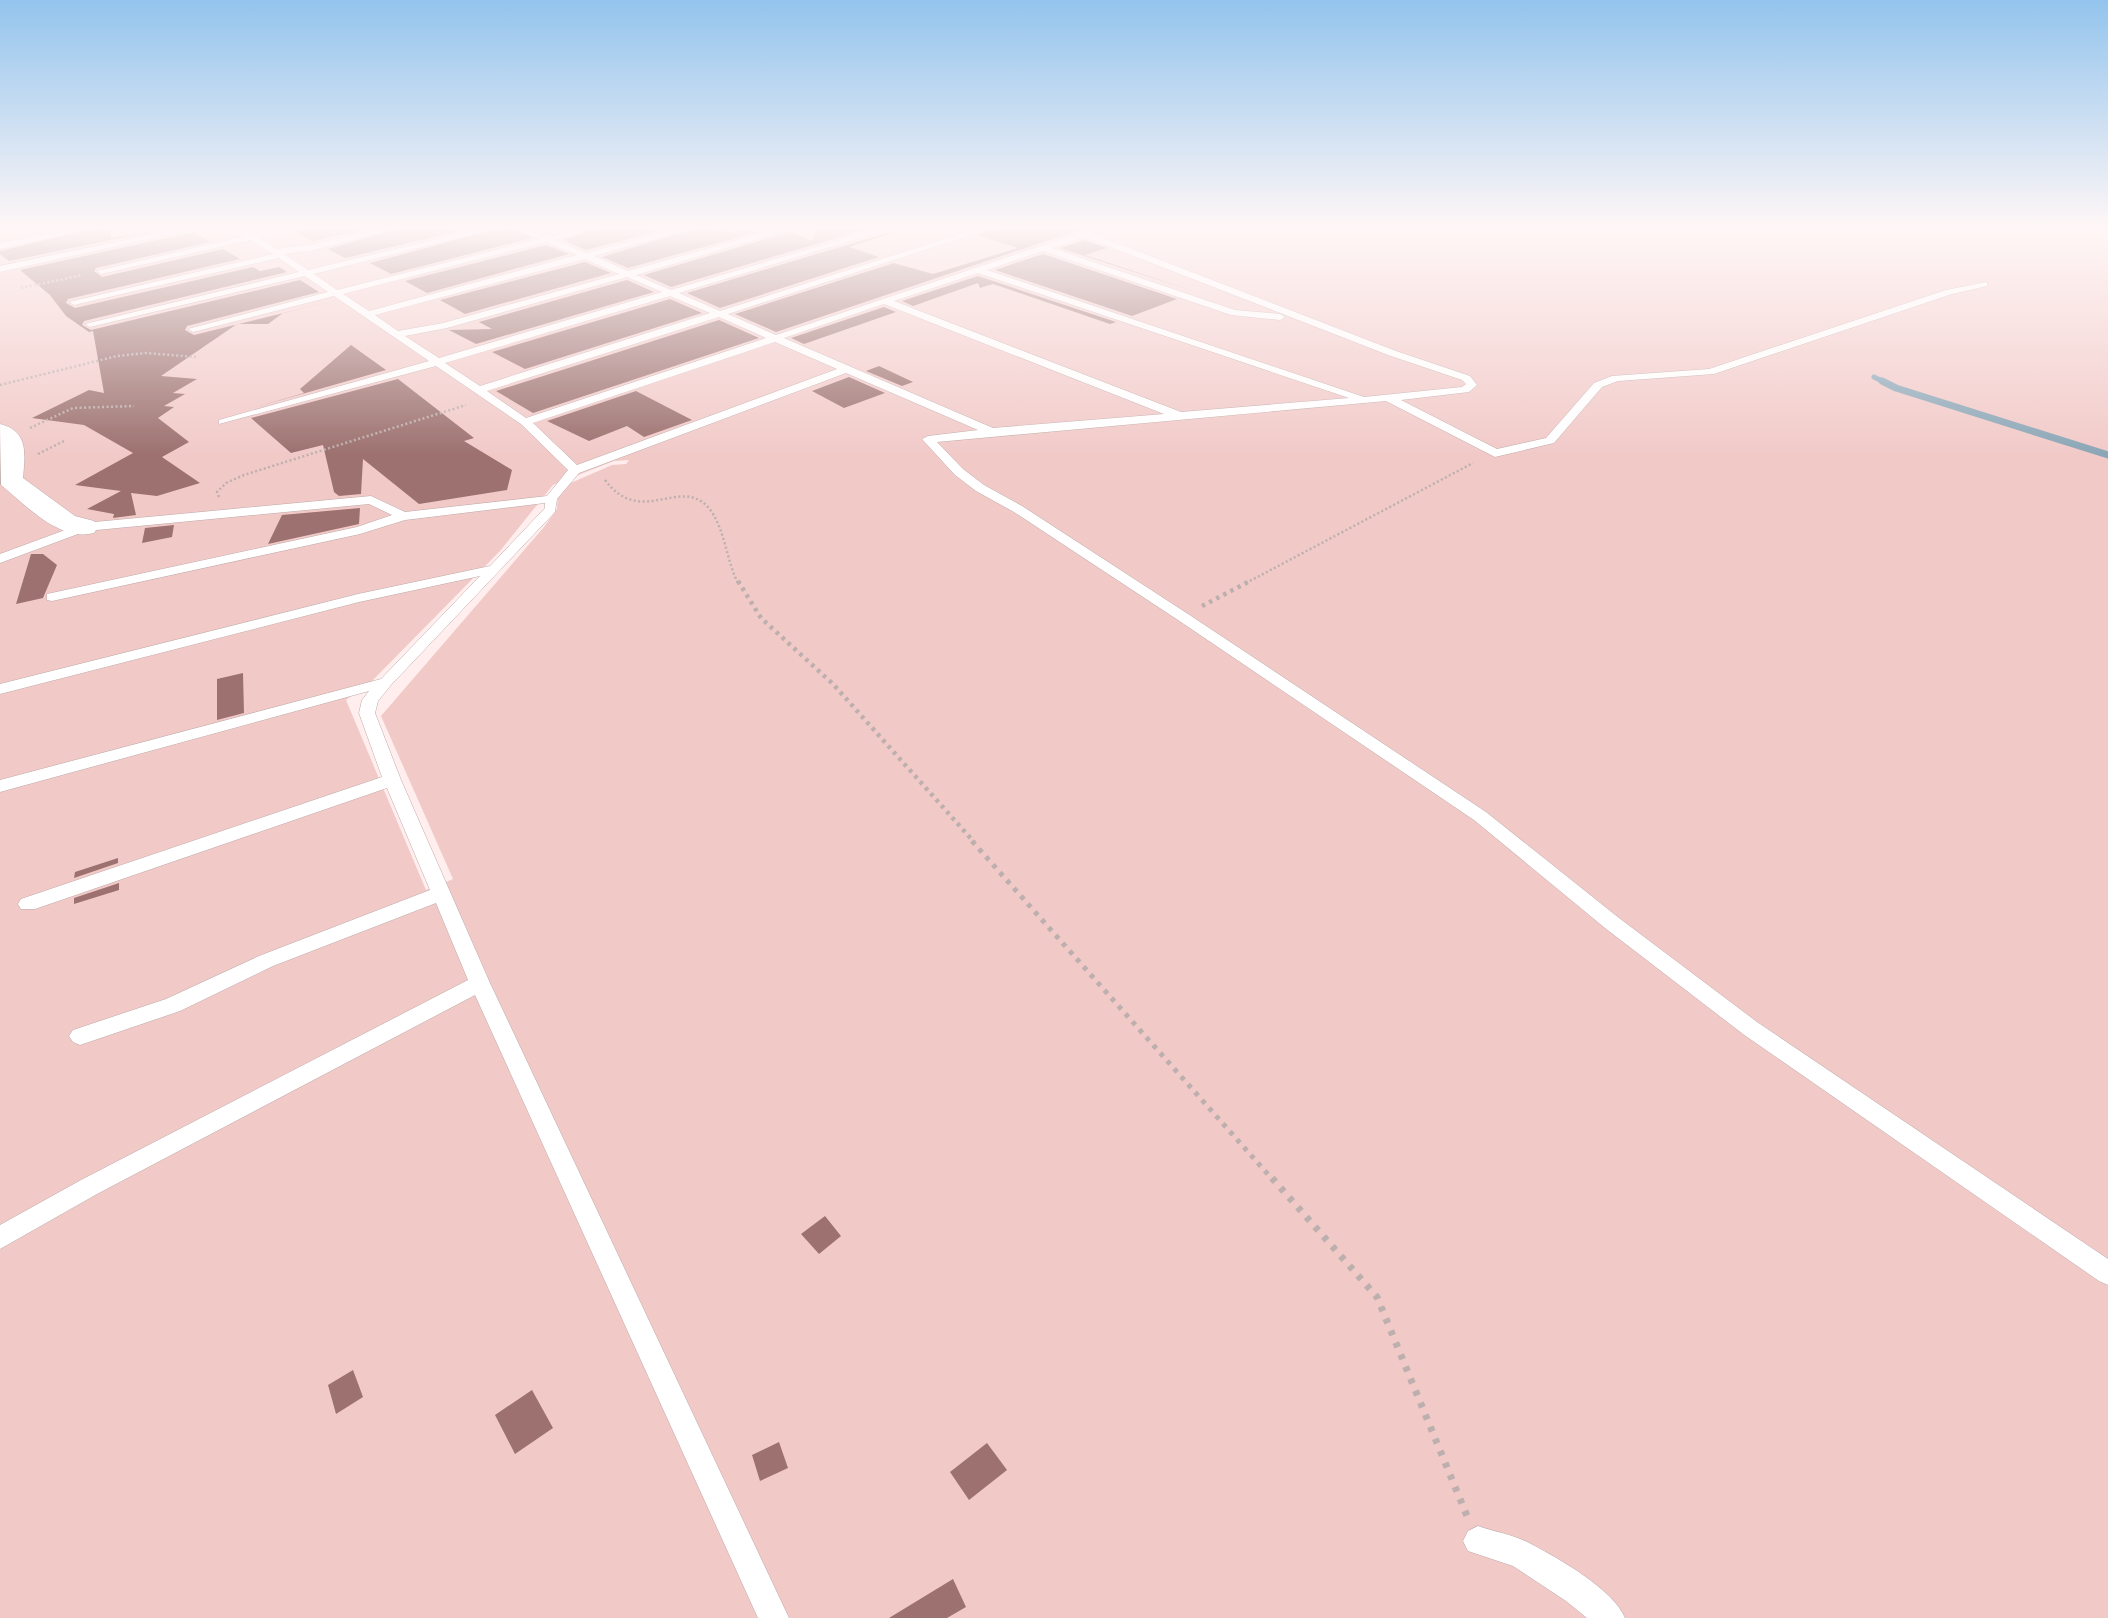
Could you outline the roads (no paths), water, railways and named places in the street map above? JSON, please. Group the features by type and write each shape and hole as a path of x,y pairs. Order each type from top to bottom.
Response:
{"street":[{"path":"5,434 14,445 6,467 10,480 65,522 84,527"}],"lane":[{"path":"90,324 177,304"},
{"path":"193,329 294,304"},
{"path":"352,304 525,422 575,470"},
{"path":"368,314 407,304"},
{"path":"397,334 444,326 523,304"},
{"path":"223,422 635,304"},
{"path":"695,304 992,432"},
{"path":"477,390 752,304"},
{"path":"525,422 876,304"},
{"path":"890,304 1183,417"},
{"path":"1078,304 1365,400"},
{"path":"1206,304 1234,313 1303,319"},
{"path":"1263,304 1466,378 1472,385 1465,390 1388,398 928,439 959,472 980,488 1018,509 1183,617 1480,816 1612,923 1750,1028 2108,1273"},
{"path":"1388,398 1495,453 1550,441 1598,385 1616,378 1710,372 1915,304"},
{"path":"774,1618 481,983 392,780 366,713 370,699 551,509 551,499 575,470 846,369"},
{"path":"52,597 360,530 402,516 551,499"},
{"path":"0,559 84,527 371,500 402,516"},
{"path":"0,688 358,598 497,568"},
{"path":"0,786 386,682"},
{"path":"28,904 392,780"},
{"path":"79,1036 173,1005 266,961 441,893"},
{"path":"0,1238 89,1187 481,983"},
{"path":"1478,1541 1520,1554 1577,1590 1610,1618"}],"waterway":[{"path":"1874,377 1896,388 2108,455"}]}
